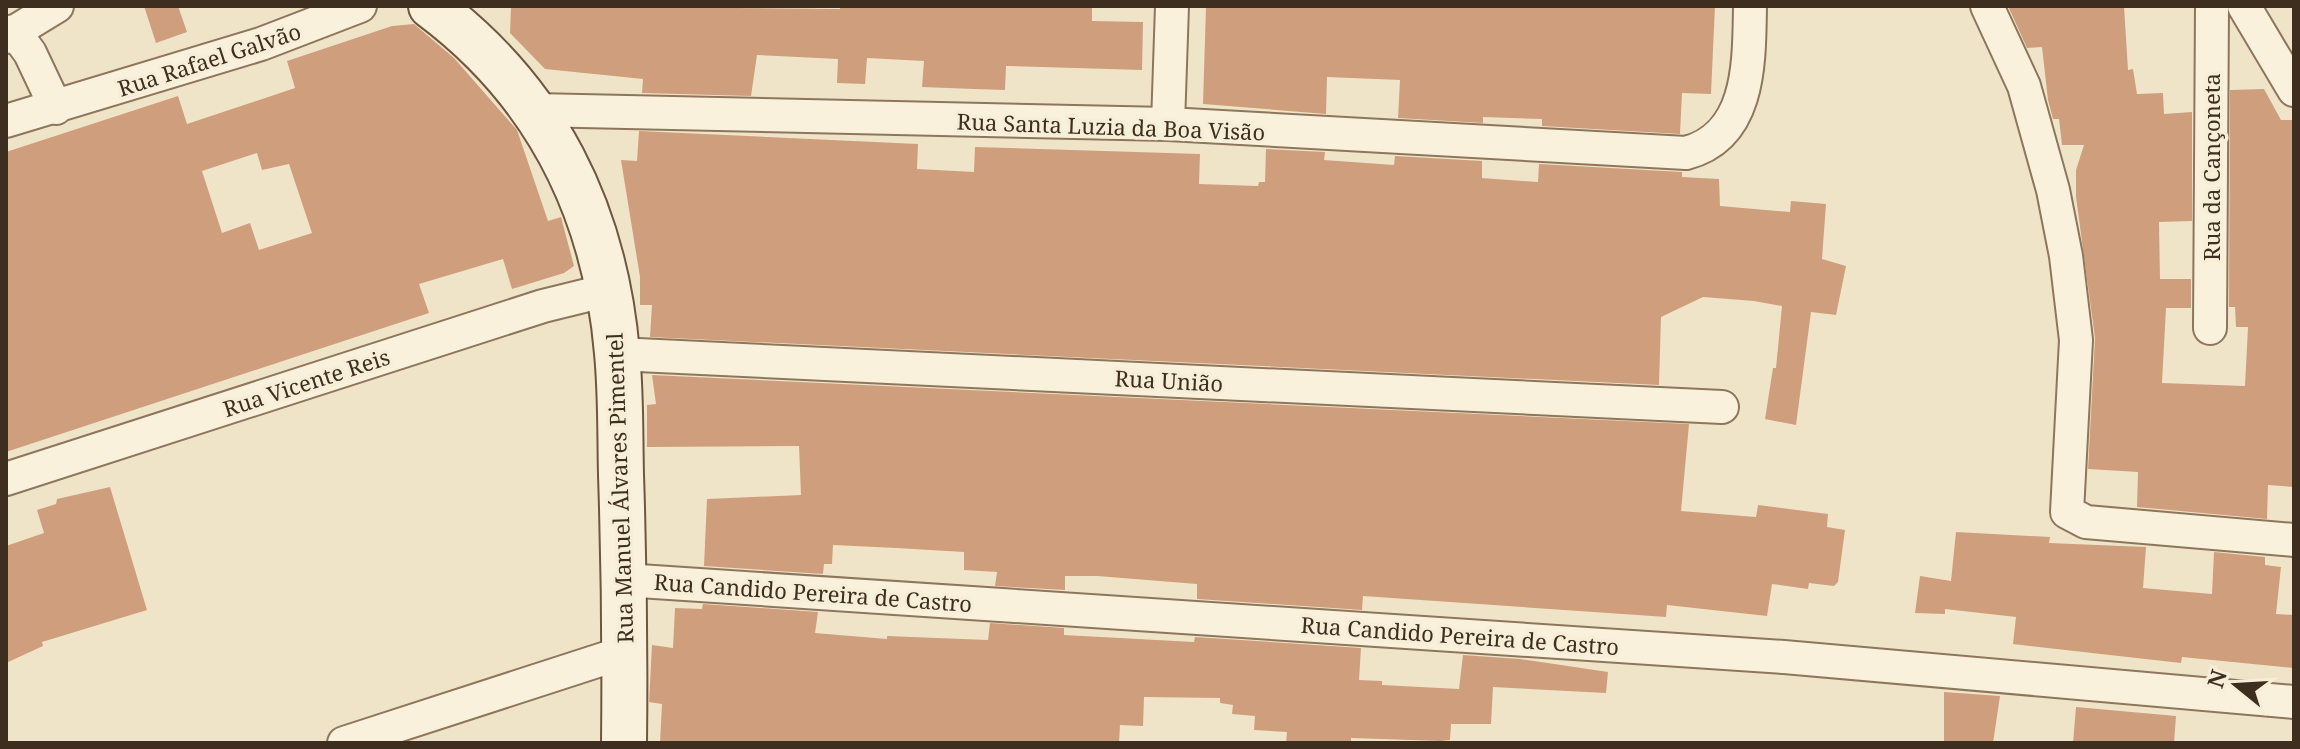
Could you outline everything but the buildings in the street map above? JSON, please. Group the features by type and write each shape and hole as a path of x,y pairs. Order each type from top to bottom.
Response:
{"street":[{"path":"56,108 30,53 10,34 57,6"},
{"name":"Rua Rafael Galvão","path":"6,121 261,44 360,6"},
{"name":"Rua Manuel Álvares Pimentel","path":"431,6 466,33 535,110 569,166 593,232 608,290 617,354 624,580 624,743"},
{"path":"1168,124 1172,6"},
{"name":"Rua Santa Luzia da Boa Visão","path":"535,110 1168,124 1686,153 1706,148 1723,135 1738,108 1749,59 1750,6"},
{"path":"1987,6 2024,86 2053,190 2076,340 2065,503 2067,512 2086,522 2294,540"},
{"name":"Rua da Cançoneta","path":"2210,328 2212,6"},
{"path":"2244,6 2294,90"},
{"name":"Rua Vicente Reis","path":"6,479 543,306 608,290"},
{"name":"Rua União","path":"617,354 1722,407"},
{"name":"Rua Candido Pereira de Castro","path":"624,580 1784,657 2294,702"},
{"path":"344,743 625,652"}]}
